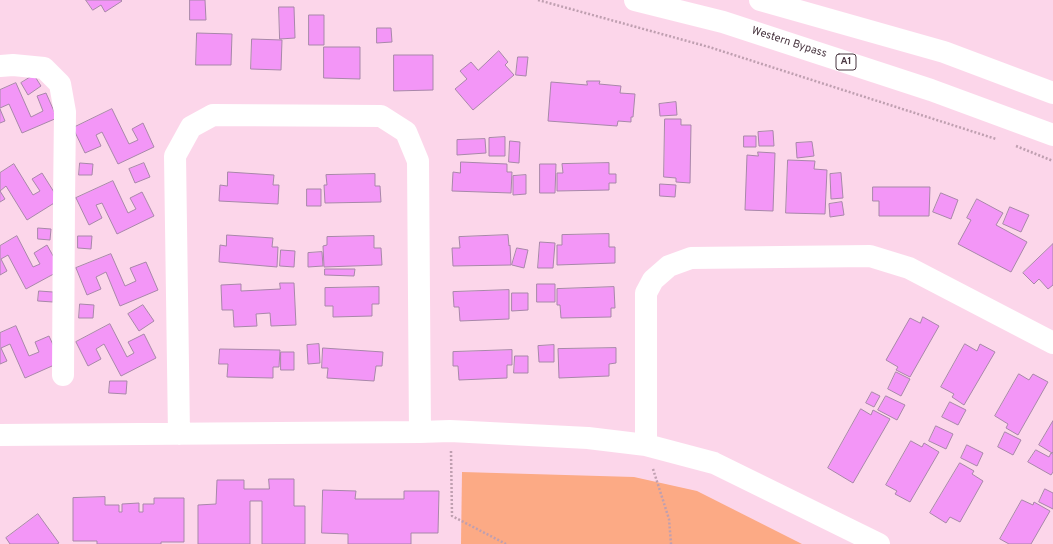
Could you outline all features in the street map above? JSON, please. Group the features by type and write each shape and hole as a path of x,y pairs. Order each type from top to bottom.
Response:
{"main road":[{"name":"Western Bypass","path":"635,0 723,22 931,90 1053,135"},
{"path":"760,0 944,52 1053,93"},
{"path":"0,66 13,64 44,68 60,84 65,112 63,375"},
{"path":"179,434 175,156 191,127 213,115 382,116 406,132 418,161 420,432"},
{"path":"646,445 646,293 653,280 669,266 691,258 870,256 909,268 1053,343"},
{"path":"0,435 450,431 588,438 646,445 714,463 879,544"}],"path":[{"path":"538,0 709,47 1001,140"},
{"path":"1016,146 1053,160"},
{"path":"450,431 452,516 506,544"},
{"path":"646,445 669,519 671,544"}],"shaded area":[{"path":"462,472 634,477 697,491 802,544 461,544"}],"building":[{"path":"86,0 122,1 105,12 101,5 93,10"},
{"path":"190,0 205,0 206,20 190,20"},
{"path":"279,7 294,7 295,38 280,39"},
{"path":"309,15 324,15 324,45 309,45"},
{"path":"377,28 391,28 392,42 377,43"},
{"path":"197,33 232,34 231,65 196,65"},
{"path":"252,39 282,40 281,70 251,69"},
{"path":"324,47 360,47 360,79 324,78"},
{"path":"499,51 508,62 505,65 514,75 473,110 455,89 467,79 460,71 471,62 478,70"},
{"path":"394,55 433,55 433,90 394,91"},
{"path":"518,57 528,57 526,76 516,75"},
{"path":"34,75 41,86 28,95 21,83"},
{"path":"587,81 600,81 599,84 621,86 620,93 635,94 633,117 631,117 631,122 618,121 617,126 548,121 551,82 587,85"},
{"path":"16,83 31,117 43,111 37,96 46,93 57,118 22,133 9,104 0,108 0,90"},
{"path":"676,102 677,115 660,116 659,104"},
{"path":"0,109 5,121 0,123"},
{"path":"112,109 129,144 138,140 132,129 143,123 154,147 118,164 102,132 96,135 101,146 85,153 73,128"},
{"path":"665,119 681,119 681,125 691,125 690,183 676,182 676,178 664,177"},
{"path":"773,131 774,146 759,146 758,132"},
{"path":"744,136 756,136 756,147 744,147"},
{"path":"505,137 505,156 489,156 489,138"},
{"path":"485,139 486,153 457,155 457,140"},
{"path":"510,141 520,142 519,163 509,162"},
{"path":"812,142 814,156 797,158 796,143"},
{"path":"758,152 775,153 773,211 745,210 747,155 758,156"},
{"path":"788,160 815,161 814,169 827,170 825,214 786,213"},
{"path":"461,162 507,164 507,172 512,172 511,193 452,191 453,172 460,173"},
{"path":"80,163 93,164 92,175 79,175"},
{"path":"144,163 150,177 135,183 129,169"},
{"path":"609,163 609,174 616,174 616,183 609,183 609,190 557,191 557,173 563,173 562,164"},
{"path":"14,164 33,195 40,191 32,179 42,173 59,200 27,220 6,186 0,191 0,173"},
{"path":"540,164 556,164 555,193 540,193"},
{"path":"228,172 274,175 273,185 279,185 278,204 219,201 220,185 227,186"},
{"path":"841,173 843,198 831,199 830,174"},
{"path":"375,174 375,186 380,186 381,202 325,203 324,185 327,185 326,175"},
{"path":"526,175 526,194 513,195 513,176"},
{"path":"113,181 128,213 136,209 130,198 142,192 154,216 117,234 102,203 96,205 102,218 89,225 76,198"},
{"path":"660,184 676,185 675,197 660,196"},
{"path":"873,187 930,187 929,216 879,216 879,201 873,201"},
{"path":"307,189 321,189 321,206 307,206"},
{"path":"0,191 5,199 0,202"},
{"path":"941,193 958,200 951,219 933,212"},
{"path":"977,199 1003,213 996,225 1027,242 1011,272 958,244 971,220 967,218"},
{"path":"842,202 844,215 830,217 829,204"},
{"path":"1010,207 1029,215 1021,232 1003,224"},
{"path":"38,228 51,229 50,240 38,239"},
{"path":"609,234 609,247 615,247 615,263 557,265 557,245 562,245 562,235"},
{"path":"227,235 273,238 272,247 278,247 277,267 219,262 220,245 226,246"},
{"path":"508,235 511,265 453,266 452,248 460,248 459,237"},
{"path":"17,236 33,267 40,264 34,253 47,245 61,270 26,289 8,255 1,259 7,271 0,275 0,246"},
{"path":"78,236 92,236 91,249 78,248"},
{"path":"374,236 374,248 381,248 382,265 324,267 323,246 327,245 327,237"},
{"path":"540,242 555,243 553,268 538,268"},
{"path":"1053,244 1053,285 1048,289 1039,279 1034,284 1023,273"},
{"path":"517,248 528,250 524,268 512,265"},
{"path":"281,250 295,251 294,267 280,266"},
{"path":"322,252 323,266 308,267 308,253"},
{"path":"111,254 125,286 136,281 130,268 146,262 158,290 120,306 106,272 96,277 101,289 87,295 76,268"},
{"path":"325,269 355,269 354,276 325,275"},
{"path":"280,283 294,283 296,325 271,326 270,313 256,314 257,326 234,327 233,310 222,310 221,285 241,284 241,291 280,289"},
{"path":"537,284 555,284 555,302 537,302"},
{"path":"379,287 379,304 372,304 372,316 333,317 333,306 325,306 325,288"},
{"path":"614,287 615,308 611,308 611,317 561,318 560,305 557,305 557,289"},
{"path":"509,290 509,319 460,321 459,307 454,307 453,292"},
{"path":"39,291 53,292 53,302 38,301"},
{"path":"512,293 528,293 528,310 512,311"},
{"path":"80,304 94,305 93,318 79,318"},
{"path":"143,305 154,321 139,331 128,314"},
{"path":"923,317 939,326 910,377 896,370 898,367 886,360 910,318 920,323"},
{"path":"110,324 127,357 134,353 128,342 144,334 156,358 121,376 104,344 96,349 101,359 88,366 76,342"},
{"path":"16,326 29,356 39,352 35,342 49,336 61,362 25,378 10,344 1,348 7,361 0,364 0,333"},
{"path":"319,344 320,363 308,364 307,345"},
{"path":"965,344 977,351 980,344 995,352 964,405 952,397 954,394 941,387"},
{"path":"554,345 554,362 539,362 538,346"},
{"path":"323,348 383,352 382,366 376,366 374,381 327,378 328,368 322,368"},
{"path":"616,348 616,363 609,364 609,376 559,378 558,349"},
{"path":"220,349 280,350 279,367 273,367 273,378 227,377 228,364 219,364"},
{"path":"512,350 512,365 507,365 507,378 459,380 458,366 453,366 453,352"},
{"path":"281,352 294,352 294,370 281,370"},
{"path":"515,356 528,356 528,373 514,373"},
{"path":"896,372 910,379 901,396 888,389"},
{"path":"1019,374 1029,380 1033,374 1048,382 1018,435 1006,428 1008,424 995,416"},
{"path":"110,381 127,381 126,394 109,393"},
{"path":"872,392 880,396 874,407 866,403"},
{"path":"886,396 905,405 897,420 878,410"},
{"path":"950,402 966,410 958,425 942,417"},
{"path":"861,409 871,415 873,410 890,419 853,483 828,468"},
{"path":"1053,421 1053,452 1052,453 1039,445"},
{"path":"936,426 953,434 946,449 929,441"},
{"path":"1005,432 1021,440 1013,455 998,447"},
{"path":"911,441 922,447 924,443 939,452 910,502 895,494 897,491 886,485"},
{"path":"967,445 983,453 977,466 961,458"},
{"path":"1036,450 1049,457 1051,453 1053,454 1053,472 1051,475 1028,462"},
{"path":"960,463 974,471 972,474 983,481 960,522 950,517 946,523 930,513"},
{"path":"269,479 294,479 294,506 305,506 305,544 262,544 262,501 250,501 250,544 198,544 198,505 216,504 217,480 244,480 244,489 269,489"},
{"path":"1045,489 1053,493 1053,509 1039,502"},
{"path":"323,490 356,491 355,499 404,499 404,491 439,491 438,533 411,533 411,544 348,544 348,534 322,533"},
{"path":"105,497 105,505 119,505 119,512 122,512 122,504 139,503 139,512 143,512 143,504 154,504 154,498 184,498 184,542 161,542 161,544 97,544 97,541 73,541 73,498"},
{"path":"1022,500 1033,505 1034,502 1050,511 1031,544 1009,544 1000,539"},
{"path":"38,514 59,543 10,544 6,538"}]}
